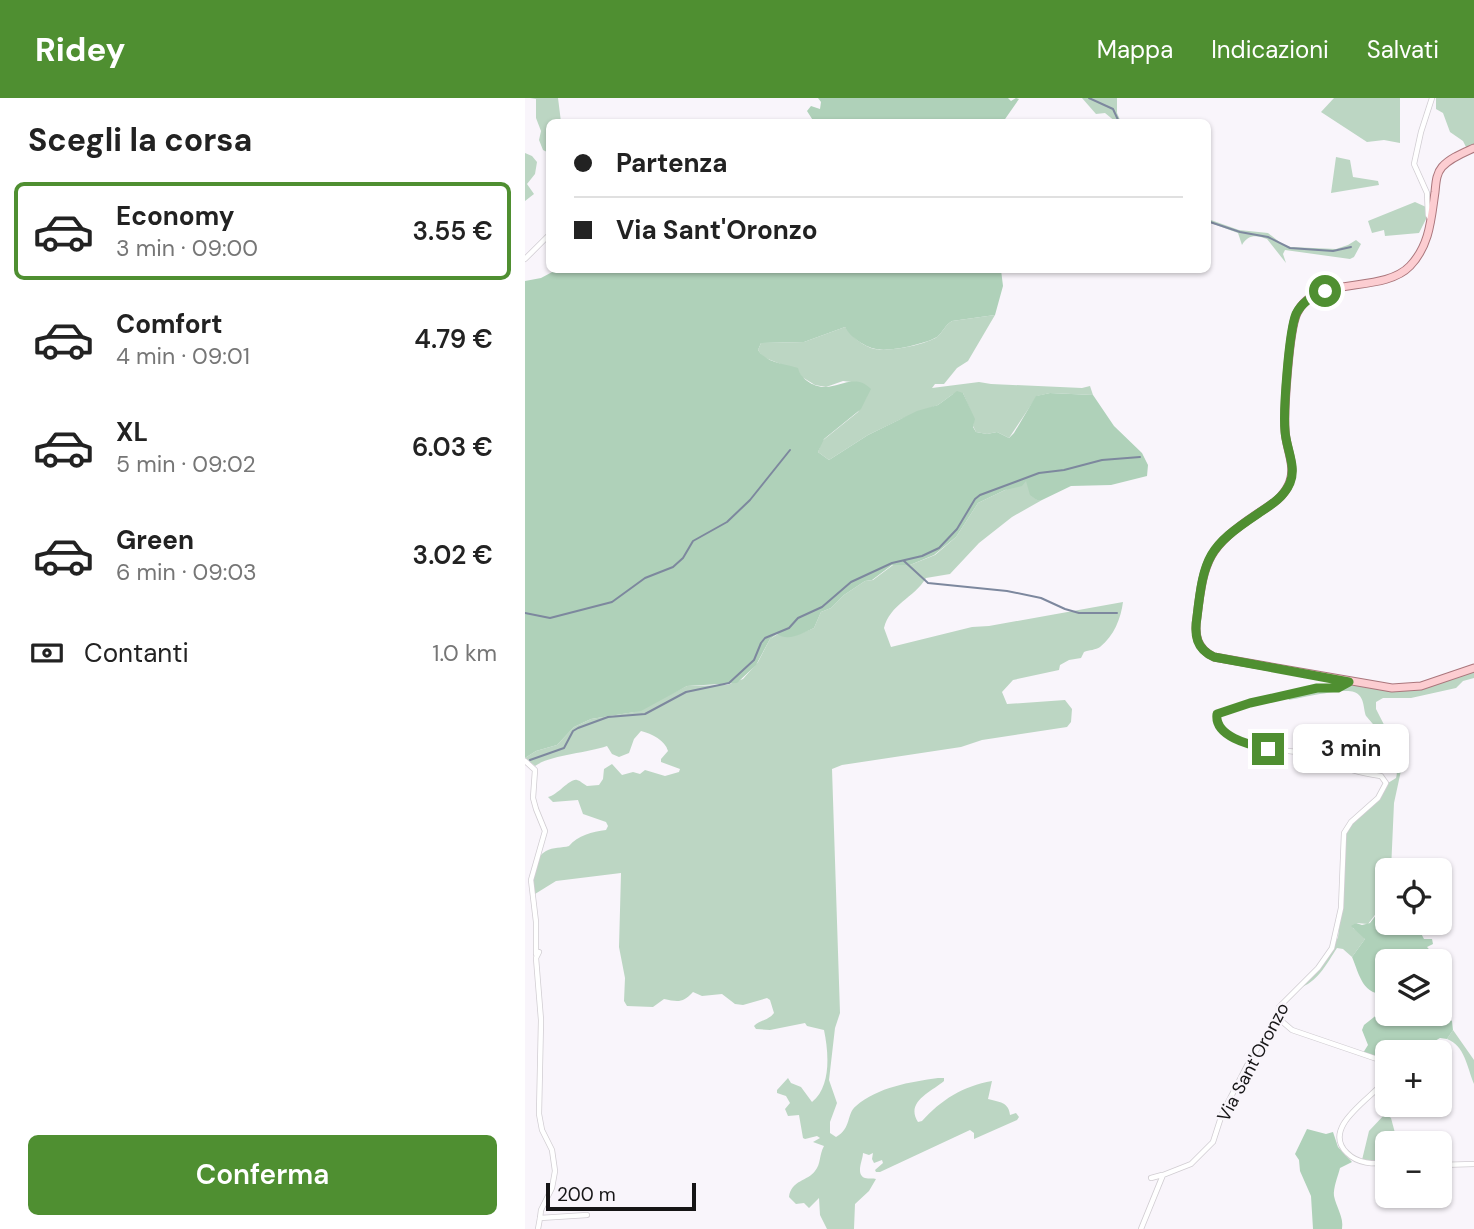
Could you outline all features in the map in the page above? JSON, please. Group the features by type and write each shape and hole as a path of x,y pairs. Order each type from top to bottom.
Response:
{"main road":[{"path":"1474,148 1448,161 1439,172 1427,238 1420,254 1411,265 1399,275 1385,280 1321,293 1298,310 1293,328 1284,427 1292,466 1291,480 1278,499 1217,545 1206,565 1200,592 1196,635 1199,645 1210,656 1349,682 1408,688 1433,683 1474,668"}],"street":[{"path":"1431,220 1427,215 1427,193 1414,164 1432,98"},
{"path":"525,259 546,238"},
{"name":"Via Sant'Oronzo","path":"1151,1178 1191,1164 1213,1142 1223,1114 1251,1058 1278,1018 1280,1004 1318,968 1332,948 1341,908 1344,834 1351,822 1378,798 1386,781 1381,776 1360,773 1322,756 1249,744 1221,730 1216,717 1220,712 1250,703 1317,688 1338,688 1349,682"},
{"path":"525,761 535,772 533,798 545,831 531,880 541,1020 539,1114 542,1130 552,1150 555,1171 552,1188 541,1210 538,1229"},
{"path":"536,958 539,952"},
{"path":"1278,1018 1288,1028 1386,1064 1385,1081 1341,1125 1338,1136 1342,1148 1353,1158 1375,1163"},
{"path":"1452,1165 1474,1164"},
{"path":"1141,1229 1163,1175"},
{"path":"540,1218 587,1215"}],"green space":[{"path":"530,98 558,98 561,119 546,119 546,152 539,140 541,131 536,118 536,99"},
{"path":"818,98 1019,99 1005,119 812,119 807,111 811,106 820,109 821,102"},
{"path":"1082,98 1117,98 1120,119 1112,119 1105,113 1096,114"},
{"path":"1334,98 1400,98 1400,143 1384,140 1367,142 1321,112"},
{"path":"1436,98 1474,98 1474,146 1467,149 1463,141 1450,132 1443,113 1436,109"},
{"path":"525,153 537,162 535,174 527,184 534,194 525,201"},
{"path":"1336,157 1350,160 1353,177 1378,181 1379,185 1331,193"},
{"path":"1415,202 1426,207 1426,219 1419,233 1385,236 1384,230 1372,233 1368,221"},
{"path":"1211,220 1239,230 1268,233 1290,247 1336,249 1356,240 1361,244 1350,259 1285,250 1283,254 1286,263 1267,239 1253,236 1242,245 1238,233 1211,223"},
{"path":"550,273 1001,273 1003,286 995,315 952,321 937,337 924,342 898,348 876,349 858,341 845,327 804,342 761,343 758,350 771,360 798,368 804,378 816,385 830,387 859,382 871,389 861,409 824,439 818,452 829,460 868,435 917,411 938,405 957,391 963,393 975,419 973,427 976,432 997,432 1009,438 1036,396 1050,393 1093,395 1114,426 1142,453 1148,465 1147,476 1111,485 1071,486 1042,500 1030,495 1026,481 1022,486 1005,490 978,503 956,537 934,555 910,565 892,565 872,580 865,581 831,608 821,612 814,628 791,637 777,634 770,639 756,665 737,683 687,686 641,711 591,719 574,727 557,745 536,751 525,758 525,281"},
{"path":"995,315 968,361 957,368 944,384 935,384 932,388 979,382 1082,388 1090,386 1093,395 1050,393 1037,396 1009,438 997,432 976,432 974,419 963,393 953,394 938,405 868,435 829,460 818,452 822,441 858,412 867,396 860,383 843,381 826,387 815,385 798,371 763,357 758,350 761,343 804,342 845,327 863,344 886,350 924,343 937,337 952,321"},
{"path":"1026,480 1037,500 1042,500 1012,517 979,543 950,574 926,578 891,613 884,628 891,647 972,627 1123,602 1116,626 1100,647 1084,652 1081,658 1060,665 1059,670 1013,680 1002,692 1007,704 1065,700 1072,709 1071,722 1067,727 842,765 832,769 840,1013 835,1028 829,1080 837,1103 830,1122 830,1133 836,1137 841,1133 853,1109 874,1094 938,1078 944,1078 944,1081 917,1103 915,1115 918,1122 953,1095 971,1086 992,1081 988,1099 1003,1103 1008,1107 1010,1115 1016,1113 1019,1117 974,1139 974,1133 970,1130 880,1172 875,1170 883,1163 882,1160 874,1163 873,1153 863,1153 860,1173 865,1178 876,1179 869,1191 855,1204 854,1229 827,1229 820,1215 819,1198 809,1208 804,1203 796,1204 789,1197 793,1187 817,1168 824,1146 813,1142 820,1138 817,1136 803,1138 799,1115 788,1116 785,1109 790,1103 786,1096 777,1093 788,1078 791,1083 801,1087 812,1102 818,1096 823,1088 827,1069 824,1030 807,1026 805,1023 770,1030 756,1029 756,1024 774,1013 767,998 743,1005 735,1004 722,994 702,996 693,992 683,1000 664,999 653,1007 627,1006 624,1001 625,978 619,947 621,873 556,881 535,894 535,870 541,854 569,846 581,837 606,830 608,826 606,822 583,814 578,800 553,802 548,797 574,780 587,786 599,785 604,769 612,764 622,775 633,772 640,774 645,770 665,776 679,772 680,769 661,762 668,751 666,747 657,738 641,731 634,739 629,753 619,757 612,754 607,746 550,759 535,766 525,758 536,751 557,745 574,727 591,719 634,712 687,686 727,685 743,679 758,662 770,639 778,634 792,636 814,628 821,612 831,608 865,581 873,580 893,565 910,565 935,555 956,537 978,503"},
{"path":"1474,671 1474,678 1463,681 1456,688 1411,698 1383,698 1376,702 1376,709 1400,756 1402,766 1394,803 1392,858 1375,858 1375,915 1368,924 1356,923 1353,928 1365,939 1352,957 1343,949 1337,948 1318,976 1302,987 1333,948 1338,937 1344,889 1345,834 1352,823 1379,799 1388,783 1396,778 1397,771 1390,750 1366,716 1358,694 1341,691 1289,700 1288,698 1353,685 1391,691"},
{"path":"1375,916 1375,935 1422,935 1424,939 1432,939 1433,944 1427,947 1429,949 1375,949 1375,993 1363,983 1352,957 1365,939 1351,926 1356,923 1370,923"},
{"path":"1375,1016 1375,1026 1452,1026 1452,1021 1453,1030 1447,1039 1375,1040 1375,1059 1363,1053 1368,1045 1362,1030"},
{"path":"1453,1030 1474,1060 1474,1084 1462,1052 1452,1040 1447,1039"},
{"path":"1382,1117 1391,1118 1394,1131 1375,1131 1375,1161 1362,1160 1369,1131"},
{"path":"1307,1129 1326,1134 1333,1132 1338,1147 1352,1162 1340,1168 1334,1189 1342,1229 1313,1229 1311,1196 1295,1154"}],"waterway":[{"path":"1089,98 1113,109 1118,119"},
{"path":"1211,222 1240,232 1268,237 1290,248 1333,251 1351,247"},
{"path":"525,613 550,618 612,602 645,578 673,567 683,558 693,541 727,522 750,500 790,450"},
{"path":"530,760 564,748 573,731 578,728 608,717 645,714 686,692 729,683 754,660 765,638 789,628 798,618 822,607 851,582 892,563 922,556 939,548 957,529 980,495 1039,473 1064,470 1102,460 1140,457"},
{"path":"904,561 928,583 1007,591 1041,598 1079,613 1117,613"}],"route":[{"path":"1268,749 1249,744 1221,730 1216,720 1217,714 1250,703 1317,688 1338,688 1349,682 1214,657 1199,645 1195,627 1204,573 1213,550 1227,535 1278,499 1291,480 1292,466 1284,427 1293,328 1296,313 1301,306 1325,291"}]}
